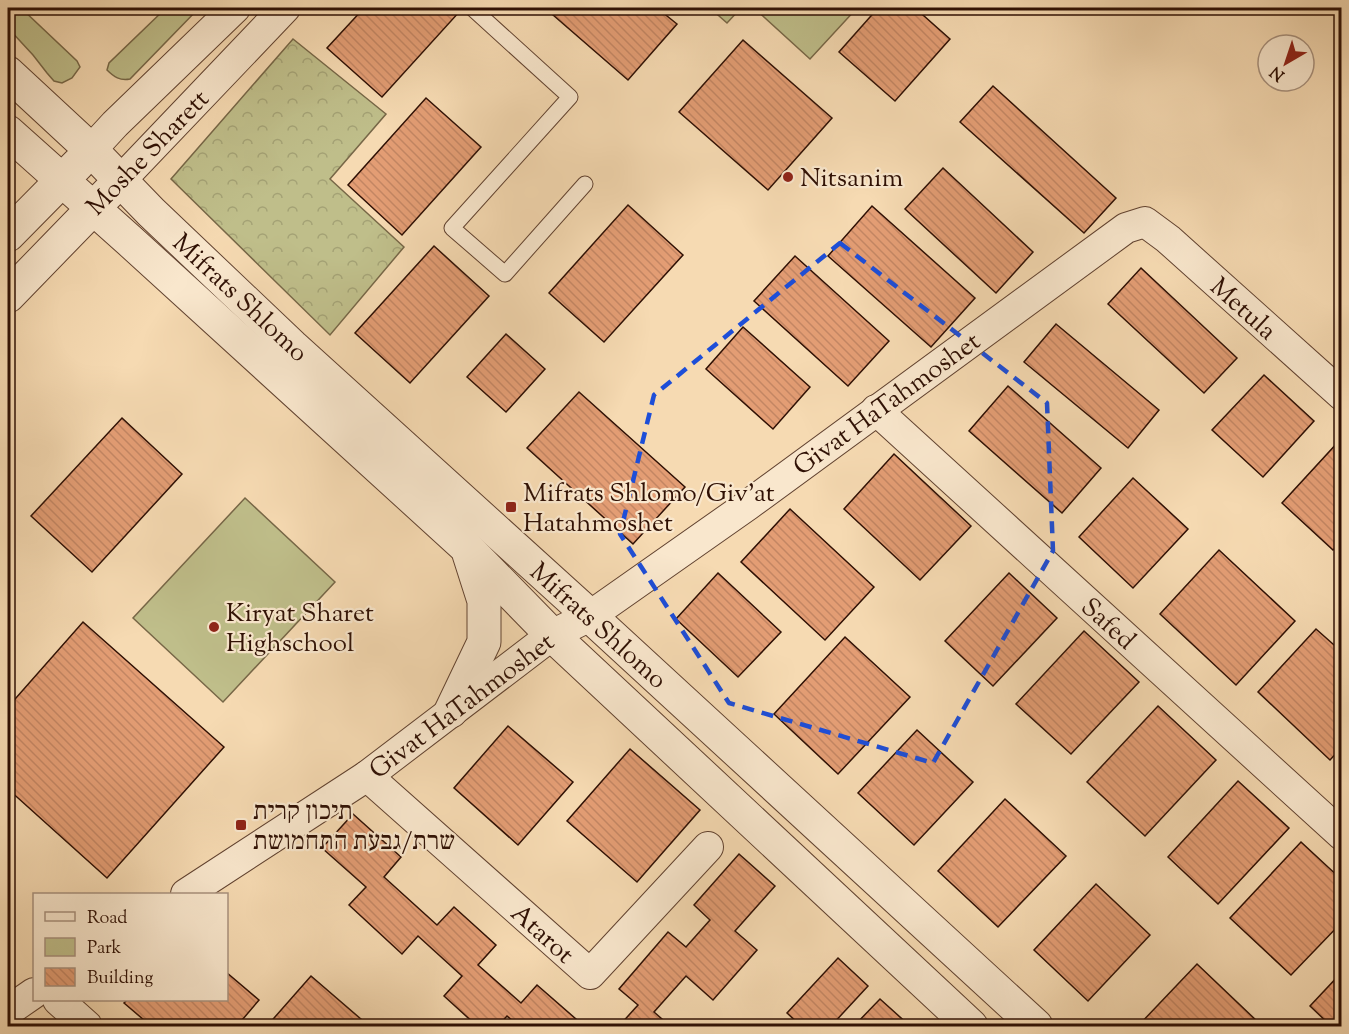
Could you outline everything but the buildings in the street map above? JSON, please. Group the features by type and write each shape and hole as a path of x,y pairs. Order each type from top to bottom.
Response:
{"street":[{"name":"Moshe Sharett","path":"19,224 115,124 235,8"},
{"name":"Moshe Sharett","path":"8,296 285,8"},
{"name":"Mifrats Shlomo","path":"8,73 91,150 120,181 292,346 1036,1026"},
{"name":"Mifrats Shlomo","path":"18,142 94,208 467,548 552,635 971,1026"},
{"path":"18,142 40,176 42,189 19,224"},
{"name":"Givat HaTahmoshet","path":"188,893 367,776 552,635 590,616 748,505 1126,228 1145,222"},
{"name":"Metula","path":"1145,222 1168,239 1341,395"},
{"path":"64,239 85,233 105,234 130,241"},
{"name":"Safed","path":"876,411 1341,835"},
{"path":"451,711 484,642 484,601 467,548"},
{"name":"Atarot","path":"367,776 590,974 708,847"},
{"path":"8,1011 33,994"},
{"path":"60,1001 87,1026"}],"lane":[{"path":"472,8 570,97 452,228 504,274 585,184"}],"highlighted area":[{"path":"840,243 1047,403 1053,551 933,763 729,703 620,534 654,395"}],"green space":[{"path":"8,8 21,8 77,61 80,67 72,78 62,83 54,81 8,28"},
{"path":"166,8 199,8 130,79 120,79 112,75 107,70 109,63"},
{"path":"710,8 741,8 727,23"},
{"path":"754,8 857,8 810,59"},
{"path":"293,39 386,114 330,179 404,247 330,335 171,179"},
{"path":"245,498 335,582 223,702 133,618"}],"place":[{"name":"Nitsanim","path":"788,177"},
{"name":"Mifrats Shlomo/Giv'at Hatahmoshet","path":"511,507"},
{"name":"Kiryat Sharet Highschool","path":"214,627"},
{"name":"תיכון קרית שרת/גבעת התחמושת","path":"241,825"}]}
